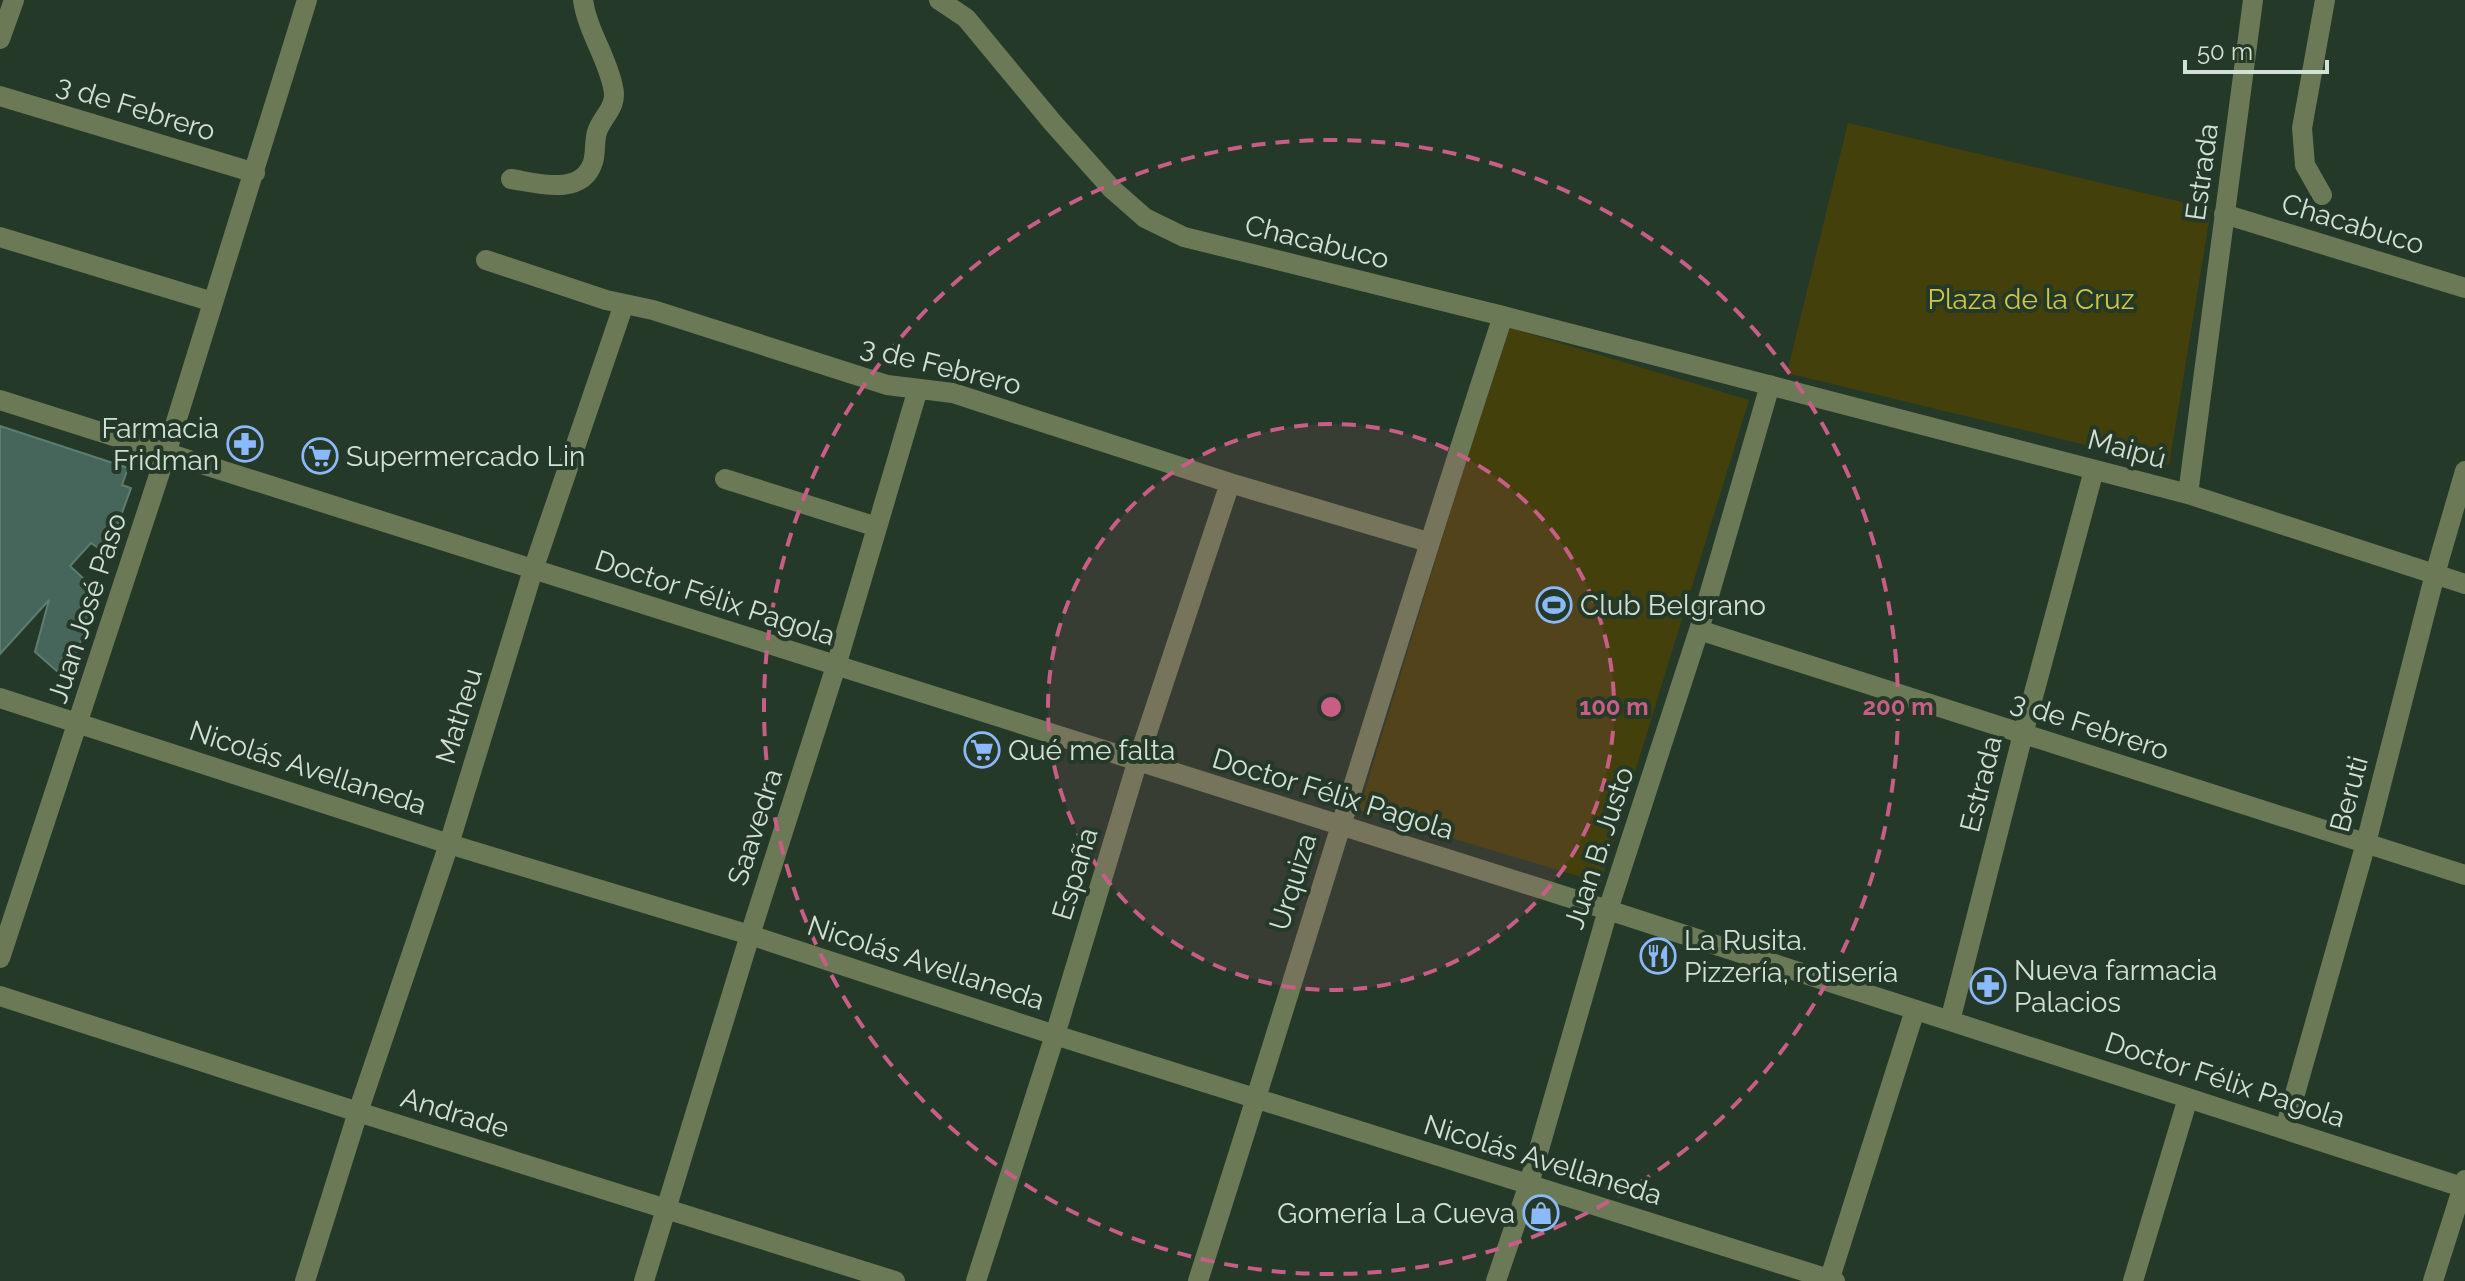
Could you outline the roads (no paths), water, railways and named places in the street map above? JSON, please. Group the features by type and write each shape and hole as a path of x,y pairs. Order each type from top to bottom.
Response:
{"street":[{"path":"0,39 14,0"},
{"path":"511,179 553,186 566,185 589,173 598,129 615,101 596,37 585,17 583,0"},
{"name":"Chacabuco","path":"939,0 966,18 1112,189 1145,218 1160,226 1184,237 1770,385"},
{"name":"Estrada","path":"2188,494 2253,0"},
{"path":"2322,195 2305,165 2302,128 2325,0"},
{"name":"Juan José Paso","path":"0,958 79,723 255,173 299,2"},
{"name":"3 de Febrero","path":"0,96 255,173"},
{"name":"Chacabuco","path":"2224,214 2465,288"},
{"path":"0,237 213,302"},
{"name":"3 de Febrero","path":"486,260 887,385 953,393 1230,483 1428,542"},
{"name":"Matheu","path":"305,1281 358,1112 449,844 533,570 624,304"},
{"name":"Urquiza","path":"1198,1281 1428,542 1503,316"},
{"name":"Maipú","path":"1770,385 2188,494 2465,584"},
{"name":"Juan B. Justo","path":"1496,1281 1529,1184 1608,910 1699,630 1770,385"},
{"name":"Saavedra","path":"644,1281 836,666 918,389"},
{"name":"Doctor Félix Pagola","path":"0,400 2464,1185"},
{"name":"Estrada","path":"1950,1021 2094,470"},
{"name":"Beruti","path":"2285,1129 2366,843 2435,574 2465,471"},
{"path":"725,479 877,527"},
{"name":"España","path":"976,1281 1055,1035 1137,763 1230,483"},
{"name":"3 de Febrero","path":"1699,630 2465,875"},
{"name":"Nicolás Avellaneda","path":"0,698 449,844 750,935 1055,1035 1831,1280"},
{"name":"Andrade","path":"0,996 895,1281"},
{"path":"1831,1280 1915,1010"},
{"path":"2133,1281 2188,1098"},
{"path":"2433,1281 2464,1185"}],"place":[{"name":"Farmacia Fridman","path":"245,444"},
{"name":"Supermercado Lin","path":"320,456"},
{"name":"Club Belgrano","path":"1554,605"},
{"name":"Qué me falta","path":"982,750"},
{"name":"La Rusita. Pizzería, rotisería","path":"1658,956"},
{"name":"Nueva farmacia Palacios","path":"1988,986"},
{"name":"Gomería La Cueva","path":"1541,1213"}],"park label":[{"name":"Plaza de la Cruz","path":"2031,299"}]}
